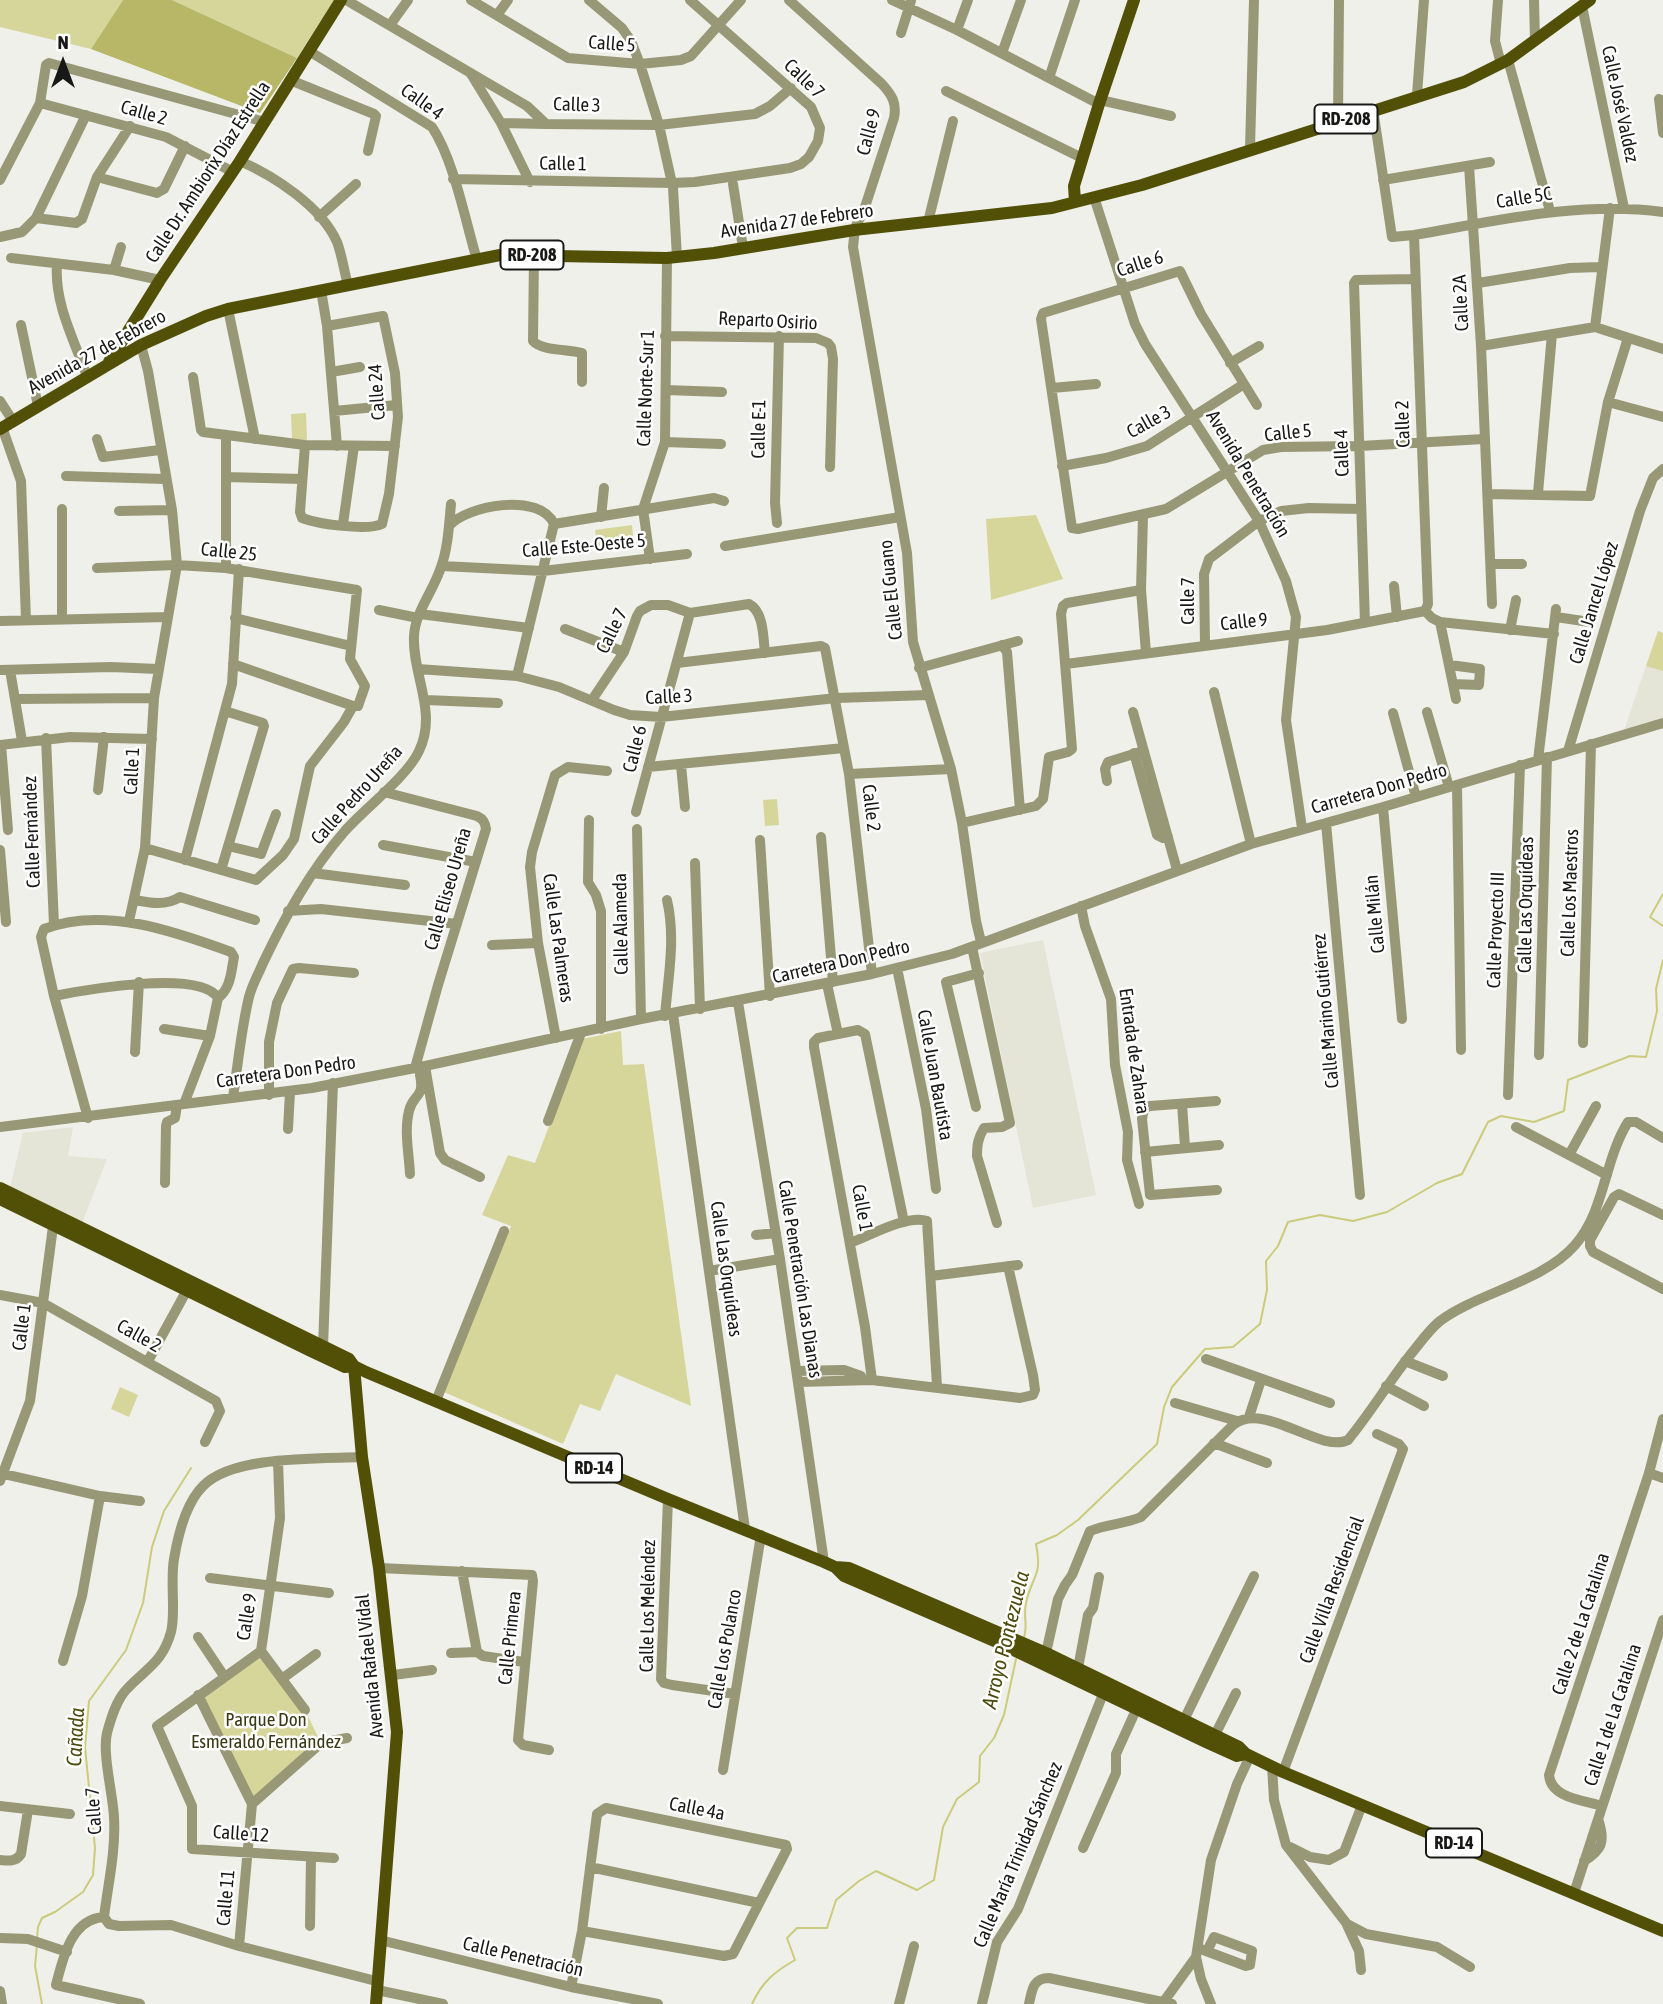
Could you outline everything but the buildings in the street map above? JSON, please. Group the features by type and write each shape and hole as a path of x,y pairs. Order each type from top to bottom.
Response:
{"main road":[{"name":"Calle Dr. Ambiorix Díaz Estrella","path":"108,365 160,280 343,0"},
{"path":"1076,202 1074,187 1082,159 1134,0"},
{"name":"Avenida 27 de Febrero","path":"5,426 141,345 228,309 500,256 672,257 854,230 1023,212 1142,185 1464,82 1504,62 1586,3"},
{"name":"RD-14","path":"0,1188 10,1199 187,1285 345,1367 354,1366 829,1565 849,1568 1001,1638 1078,1668 1136,1710 1237,1756 1248,1755"},
{"name":"RD-14","path":"187,1285 323,1346 349,1359 354,1366"},
{"name":"Avenida Rafael Vidal","path":"354,1366 362,1457 393,1675 397,1732 376,2004"},
{"name":"RD-14","path":"1041,1655 1105,1688 1184,1720 1278,1769 1663,1931"}],"street":[{"name":"Calle 3","path":"343,0 469,70 527,106 546,124 659,125 755,114 770,106 791,88"},
{"path":"390,25 408,0"},
{"name":"Calle 5","path":"471,0 568,58 640,64 681,60 691,56 741,0"},
{"path":"497,15 508,0"},
{"path":"589,0 622,28 631,41 640,64 659,125 672,183 672,257"},
{"name":"Calle 7","path":"672,183 790,168 809,157 818,141 818,117 811,107 690,0"},
{"name":"Calle 9","path":"789,0 883,85 895,104 893,122 865,207 854,230"},
{"path":"801,10 808,0"},
{"path":"892,0 910,3 1049,78 1100,102 1171,116"},
{"path":"957,30 968,0"},
{"path":"1002,53 1021,0"},
{"path":"1049,78 1075,0"},
{"path":"1250,149 1254,0"},
{"path":"1338,122 1339,0"},
{"path":"1417,95 1424,0"},
{"path":"1498,0 1495,41 1550,211"},
{"path":"1534,0 1535,40"},
{"path":"901,33 910,3"},
{"name":"Calle José Valdez","path":"1586,3 1623,208"},
{"name":"Calle 4","path":"309,51 432,127 438,136 453,179 477,260"},
{"path":"0,180 40,103 46,65 49,63 265,122"},
{"path":"469,70 501,123 530,182"},
{"path":"290,80 374,114 368,151"},
{"path":"946,91 1082,159"},
{"path":"1659,99 1663,133"},
{"name":"Calle 2","path":"40,103 166,136 236,166 265,172 302,199 336,241 348,285"},
{"path":"1373,109 1383,180 1490,162"},
{"path":"0,237 22,232 36,218 86,115"},
{"path":"928,222 953,121"},
{"path":"501,123 546,124"},
{"path":"36,218 76,223 82,219 97,177 130,126"},
{"path":"97,177 157,193 164,189 185,146"},
{"name":"Calle 2A","path":"1469,166 1478,283 1492,604"},
{"name":"Calle 1","path":"453,179 672,183"},
{"name":"Calle 5C","path":"1383,180 1392,237 1550,211 1623,208 1663,212"},
{"path":"318,217 356,184"},
{"path":"733,184 743,248"},
{"name":"Avenida Penetración","path":"1094,197 1135,324 1145,344 1259,522 1286,581 1296,617 1286,720 1302,828"},
{"path":"1595,327 1609,208"},
{"name":"Calle El Guano","path":"854,230 852,239 855,264 907,553 914,642 919,668 951,769 962,823 976,921 979,973 1010,1123 1002,1128 984,1128 977,1146 977,1156 997,1223"},
{"name":"Calle 2","path":"1413,235 1428,604 1425,611"},
{"path":"114,270 121,247"},
{"path":"534,255 533,341 540,347 582,353 582,382"},
{"name":"Calle Norte-Sur 1","path":"650,559 643,509 665,442 665,336 672,257"},
{"path":"11,258 114,270 160,280"},
{"path":"57,264 58,297 87,376"},
{"path":"1478,283 1570,268 1601,267"},
{"name":"Calle 6","path":"1052,388 1041,319 1043,313 1180,271 1201,314 1257,405"},
{"name":"Calle 4","path":"1365,623 1354,283 1356,280 1415,279"},
{"path":"321,290 327,326 337,446"},
{"path":"228,309 255,439"},
{"name":"Calle 24","path":"327,326 383,316 396,373 395,446 383,522 374,527 343,524"},
{"path":"21,325 38,406"},
{"path":"1481,346 1595,327 1663,349"},
{"path":"1538,494 1552,334"},
{"name":"Reparto Osirio","path":"665,336 779,336 816,338 828,343 831,347 830,467"},
{"name":"Calle E-1","path":"777,523 775,503 779,336"},
{"path":"1488,494 1538,494 1576,498 1590,496 1608,402 1628,338"},
{"name":"Calle 1","path":"129,921 145,848 154,698 177,565 172,510 141,345"},
{"path":"1230,363 1259,346"},
{"path":"331,372 360,367"},
{"path":"192,377 201,429 206,433 305,445 395,446"},
{"path":"1062,466 1052,388 1096,384"},
{"name":"Calle 3","path":"1062,466 1129,453 1147,446 1244,384"},
{"path":"666,390 722,392"},
{"path":"0,401 21,481 26,620"},
{"path":"1608,402 1663,417"},
{"path":"334,411 397,405"},
{"path":"226,436 226,568"},
{"path":"97,439 103,457 160,450"},
{"name":"Calle 5","path":"1062,466 1072,527 1078,529 1166,509 1263,450 1483,439"},
{"path":"665,442 721,443"},
{"path":"305,445 300,512 302,517 343,524 354,446"},
{"name":"Calle Jancel López","path":"1567,751 1640,512 1653,478 1663,469"},
{"path":"66,476 165,479"},
{"path":"226,477 302,479"},
{"path":"601,517 604,488"},
{"path":"554,524 715,498 724,501"},
{"path":"449,526 456,518 467,514 520,503 538,507 554,524 517,676"},
{"name":"Calle Pedro Ureña","path":"233,1097 251,990 288,911 344,831 384,792 420,750 427,718 426,699 414,651 414,633 442,566 451,504"},
{"path":"62,509 62,619"},
{"name":"Calle 7","path":"1205,644 1206,564 1209,559 1259,522 1282,511 1361,509"},
{"path":"119,511 172,510"},
{"path":"1143,516 1141,590 1146,653"},
{"path":"725,546 900,517"},
{"name":"Calle Este-Oeste 5","path":"442,566 543,571 687,554"},
{"name":"Calle 25","path":"97,568 177,565 239,569 355,588 351,646"},
{"path":"1491,565 1522,565"},
{"path":"185,860 232,684 239,569"},
{"path":"1394,586 1397,617"},
{"path":"962,823 1036,806 1043,799 1049,757 1072,749 1061,614 1063,607 1067,603 1141,590"},
{"path":"1510,630 1516,600"},
{"name":"Calle 7","path":"592,700 624,652 637,616 645,607 668,605 690,613 743,603 753,606 759,616 765,653"},
{"path":"379,610 529,628"},
{"path":"1425,611 1440,622 1554,635"},
{"name":"Calle 9","path":"1066,664 1205,644 1296,635 1425,611"},
{"name":"Calle 6","path":"636,812 690,613"},
{"name":"Calle Las Orquídeas","path":"1539,1055 1543,758 1556,613 1590,622"},
{"path":"0,621 168,617"},
{"path":"233,664 353,706 358,706 365,687 351,660 351,646 236,618"},
{"path":"1440,622 1456,699"},
{"path":"565,629 624,652"},
{"path":"919,668 1018,641"},
{"path":"1002,645 1007,652 1020,810"},
{"name":"Calle 2","path":"765,653 821,646 825,648 849,774 872,975"},
{"path":"677,663 765,653"},
{"path":"1450,666 1480,669 1479,685 1454,684"},
{"path":"22,741 15,699 5,670 111,667 159,669"},
{"name":"Calle 3","path":"418,669 517,676 559,687 630,715 661,717 836,698 929,695"},
{"path":"1214,692 1251,844"},
{"path":"15,699 154,698"},
{"path":"426,699 498,703"},
{"path":"145,848 259,880 293,840 310,766 353,706"},
{"path":"220,870 264,726 263,723 225,710"},
{"path":"1133,712 1139,752 1177,870"},
{"path":"1427,712 1453,786 1461,1050"},
{"path":"1393,713 1416,797"},
{"name":"Carretera Don Pedro","path":"0,1127 290,1092 420,1068 641,1019 872,975 977,944 1251,844 1663,723"},
{"path":"98,790 104,737"},
{"path":"8,830 0,745 46,738 152,739"},
{"name":"Calle Fernández","path":"46,738 54,925"},
{"name":"Calle Los Maestros","path":"1583,1043 1591,744"},
{"path":"648,767 844,748"},
{"path":"1107,781 1105,769 1108,762 1139,752"},
{"path":"681,765 685,807"},
{"name":"Calle Proyecto III","path":"1508,1095 1520,765"},
{"name":"Calle Las Palmeras","path":"556,1038 538,943 530,867 532,852 553,779 559,771 568,767 607,771"},
{"path":"849,774 951,769"},
{"name":"Calle Eliseo Ureña","path":"384,792 477,816 484,820 486,829 457,924 420,1068 422,1087 409,1109 407,1127 410,1174"},
{"name":"Calle Milán","path":"1383,807 1402,1018"},
{"path":"228,846 261,854 276,814"},
{"path":"589,820 588,882 601,911 601,1029"},
{"name":"Calle Marino Gutiérrez","path":"1326,823 1360,1195"},
{"name":"Calle Alameda","path":"637,829 641,1019"},
{"path":"821,836 830,983 838,1034 862,1031 904,1222"},
{"path":"760,840 769,996"},
{"path":"383,845 476,862"},
{"path":"0,850 6,922"},
{"path":"695,863 700,1009"},
{"path":"313,873 405,885"},
{"path":"135,900 152,904 174,901 180,897 255,920"},
{"name":"Calle Las Orquídeas","path":"667,900 671,930 669,1015 709,1271 745,1529"},
{"name":"Entrada de Zahara","path":"1081,905 1085,926 1111,999 1115,1065 1128,1132 1127,1160 1138,1201 1150,1195"},
{"path":"288,911 321,909 457,924"},
{"path":"88,1118 54,996 41,937 44,929 54,925 129,921 233,953 229,983 226,991 218,998 210,1036 176,1118 167,1122 165,1183"},
{"path":"492,945 538,943"},
{"name":"Calle Juan Bautista","path":"897,968 926,1109 936,1189"},
{"path":"269,1095 269,1042 277,1003 293,969 354,973"},
{"path":"976,1107 946,982 979,973"},
{"path":"54,996 139,982 189,985 209,990 218,998"},
{"path":"135,1052 139,982"},
{"name":"Calle Penetración Las Dianas","path":"738,1002 829,1565"},
{"path":"164,1029 210,1036"},
{"path":"548,1121 581,1033"},
{"name":"Calle 1","path":"838,1034 818,1038 814,1042 865,1326 872,1380"},
{"path":"420,1068 440,1153 445,1160 480,1177"},
{"path":"323,1346 333,1083"},
{"path":"288,1129 290,1092"},
{"path":"1216,1101 1144,1108 1142,1119 1150,1195 1217,1190"},
{"path":"1182,1104 1185,1147"},
{"path":"1569,1155 1597,1106"},
{"path":"1126,1119 1142,1119"},
{"path":"1041,1655 1058,1600 1072,1575 1090,1531 1107,1524 1141,1517 1237,1421 1249,1417 1336,1443 1348,1440 1405,1361 1442,1319 1505,1289 1574,1247 1591,1222 1628,1122 1636,1122 1663,1138"},
{"path":"1516,1127 1607,1175"},
{"path":"1128,1132 1143,1130"},
{"path":"1145,1152 1219,1145"},
{"path":"1663,1215 1619,1194 1614,1197 1590,1240 1593,1252 1663,1289"},
{"name":"Calle 1","path":"0,1480 0,1473 30,1401 54,1219"},
{"path":"850,1243 904,1222 922,1219 927,1221 937,1386"},
{"path":"436,1401 504,1231"},
{"path":"756,1235 776,1233"},
{"path":"709,1271 780,1259"},
{"path":"798,1376 937,1386 1020,1398 1033,1395 1033,1376 1013,1266 931,1276"},
{"path":"148,1362 187,1285"},
{"name":"Calle 2","path":"0,1295 43,1303 216,1401 220,1411 205,1442"},
{"path":"1206,1359 1330,1403"},
{"path":"1405,1361 1443,1376"},
{"path":"1249,1417 1261,1380"},
{"path":"1386,1386 1424,1406"},
{"path":"1175,1403 1237,1421"},
{"name":"Calle 2 de La Catalina","path":"1602,1806 1557,1792 1550,1785 1549,1775 1649,1473 1663,1419"},
{"name":"Calle Villa Residencial","path":"1278,1769 1403,1449 1399,1444 1377,1434"},
{"path":"1214,1443 1267,1463"},
{"name":"Calle 7","path":"104,1917 113,1860 114,1819 106,1736 125,1691 161,1657 172,1630 171,1577 176,1549 192,1500 212,1478 243,1466 278,1461 362,1457"},
{"name":"Calle 9","path":"157,1726 261,1651 280,1518 278,1461"},
{"path":"0,1473 100,1496 140,1502"},
{"path":"1649,1473 1663,1478"},
{"path":"63,1661 82,1596 100,1496"},
{"name":"Calle Los Meléndez","path":"668,1499 661,1679 672,1685 735,1693"},
{"name":"Calle Los Polanco","path":"723,1770 761,1535"},
{"name":"Calle Primera","path":"379,1568 531,1576 533,1581 518,1740 523,1745 549,1750"},
{"path":"462,1571 477,1652"},
{"path":"1184,1720 1254,1576"},
{"path":"1078,1668 1088,1615 1093,1608 1099,1577"},
{"path":"210,1578 329,1593"},
{"name":"Calle 1 de La Catalina","path":"1574,1893 1663,1620"},
{"path":"198,1637 224,1676"},
{"path":"261,1651 306,1710"},
{"path":"451,1653 477,1652 483,1656 524,1662"},
{"path":"283,1678 316,1654"},
{"path":"393,1675 432,1670"},
{"name":"Calle María Trinidad Sánchez","path":"982,2004 997,1942 1018,1909 1105,1688"},
{"path":"1215,1735 1236,1693"},
{"path":"198,1695 252,1804 321,1743 347,1738"},
{"path":"1083,1847 1116,1773 1116,1754 1136,1710"},
{"name":"Calle 12","path":"157,1726 192,1806 192,1849 334,1858"},
{"path":"1212,2004 1201,1979 1200,1952 1211,1860 1248,1755"},
{"path":"1278,1769 1274,1800 1286,1845 1347,1924 1359,1951 1362,1970"},
{"name":"Calle 11","path":"239,1946 252,1804"},
{"path":"1286,1845 1310,1857 1329,1860 1344,1852 1362,1805"},
{"path":"0,1806 70,1814"},
{"name":"Calle 4a","path":"590,1867 597,1814 606,1808 786,1845 787,1849 759,1903"},
{"path":"0,1860 12,1861 18,1859 21,1854 28,1810"},
{"path":"310,1926 311,1857"},
{"path":"571,1987 582,1931 590,1867 759,1903 733,1954 728,1956 582,1931"},
{"path":"140,2004 56,1985 75,1931 83,1923 95,1917 104,1917 109,1924 119,1926 171,1926 443,2004"},
{"path":"1347,1924 1366,1934 1437,1947 1470,1967"},
{"path":"0,1938 47,1944 66,1952"},
{"name":"Calle Penetración","path":"380,1940 571,1987 658,2004"},
{"path":"899,2004 914,1946"},
{"path":"1029,2004 1033,1986 1040,1978 1166,2003 1200,1952"},
{"path":"0,1991 2,2004"}],"shaded area":[{"path":"123,0 172,0 297,58 260,113 91,49"},
{"path":"1658,631 1663,633 1663,722 1623,733"},
{"path":"1043,940 1096,1195 1033,1208 980,953"},
{"path":"73,1127 68,1156 107,1159 82,1223 10,1188 23,1133"}],"green space":[{"path":"0,0 123,0 91,49 0,27"},
{"path":"172,0 334,0 297,58"},
{"path":"306,413 307,440 292,439 291,414"},
{"path":"1036,515 1063,579 991,600 986,519"},
{"path":"632,525 634,546 598,551 595,530"},
{"path":"1658,631 1663,633 1663,671 1646,666"},
{"path":"777,799 779,825 765,826 763,800"},
{"path":"621,1031 623,1065 644,1064 691,1406 616,1374 600,1411 580,1404 563,1444 444,1392 511,1226 482,1215 508,1155 535,1163 582,1039"},
{"path":"120,1387 138,1395 129,1417 111,1409"},
{"name":"Parque Don Esmeraldo Fernández","path":"261,1651 305,1710 321,1743 252,1804 198,1695"}],"waterway":[{"name":"Arroyo Pontezuela","path":"1663,894 1650,917 1663,926"},
{"name":"Arroyo Pontezuela","path":"1024,1637 1026,1603 1038,1563 1036,1544 1057,1535 1078,1520 1157,1444 1164,1407 1172,1387 1205,1349 1233,1347 1260,1324 1267,1290 1266,1261 1278,1246 1288,1222 1320,1215 1353,1221 1387,1212 1437,1183 1462,1174 1488,1122 1501,1116 1534,1122 1564,1111 1568,1080 1630,1056 1646,1057 1657,1011 1656,989 1663,960"},
{"name":"Cañada","path":"37,1939 42,1918 83,1892 93,1875 95,1848 85,1747 89,1701 126,1650 143,1603 152,1547 164,1511 191,1468"},
{"name":"Arroyo Pontezuela","path":"752,2004 769,1978 795,1960 787,1938 797,1928 827,1928 836,1900 859,1881 876,1871 917,1890 934,1880 943,1827 957,1799 979,1782 980,1756 994,1738 1004,1715 1016,1659"},
{"name":"Cañada","path":"37,1945 35,1966 42,2004"}]}
